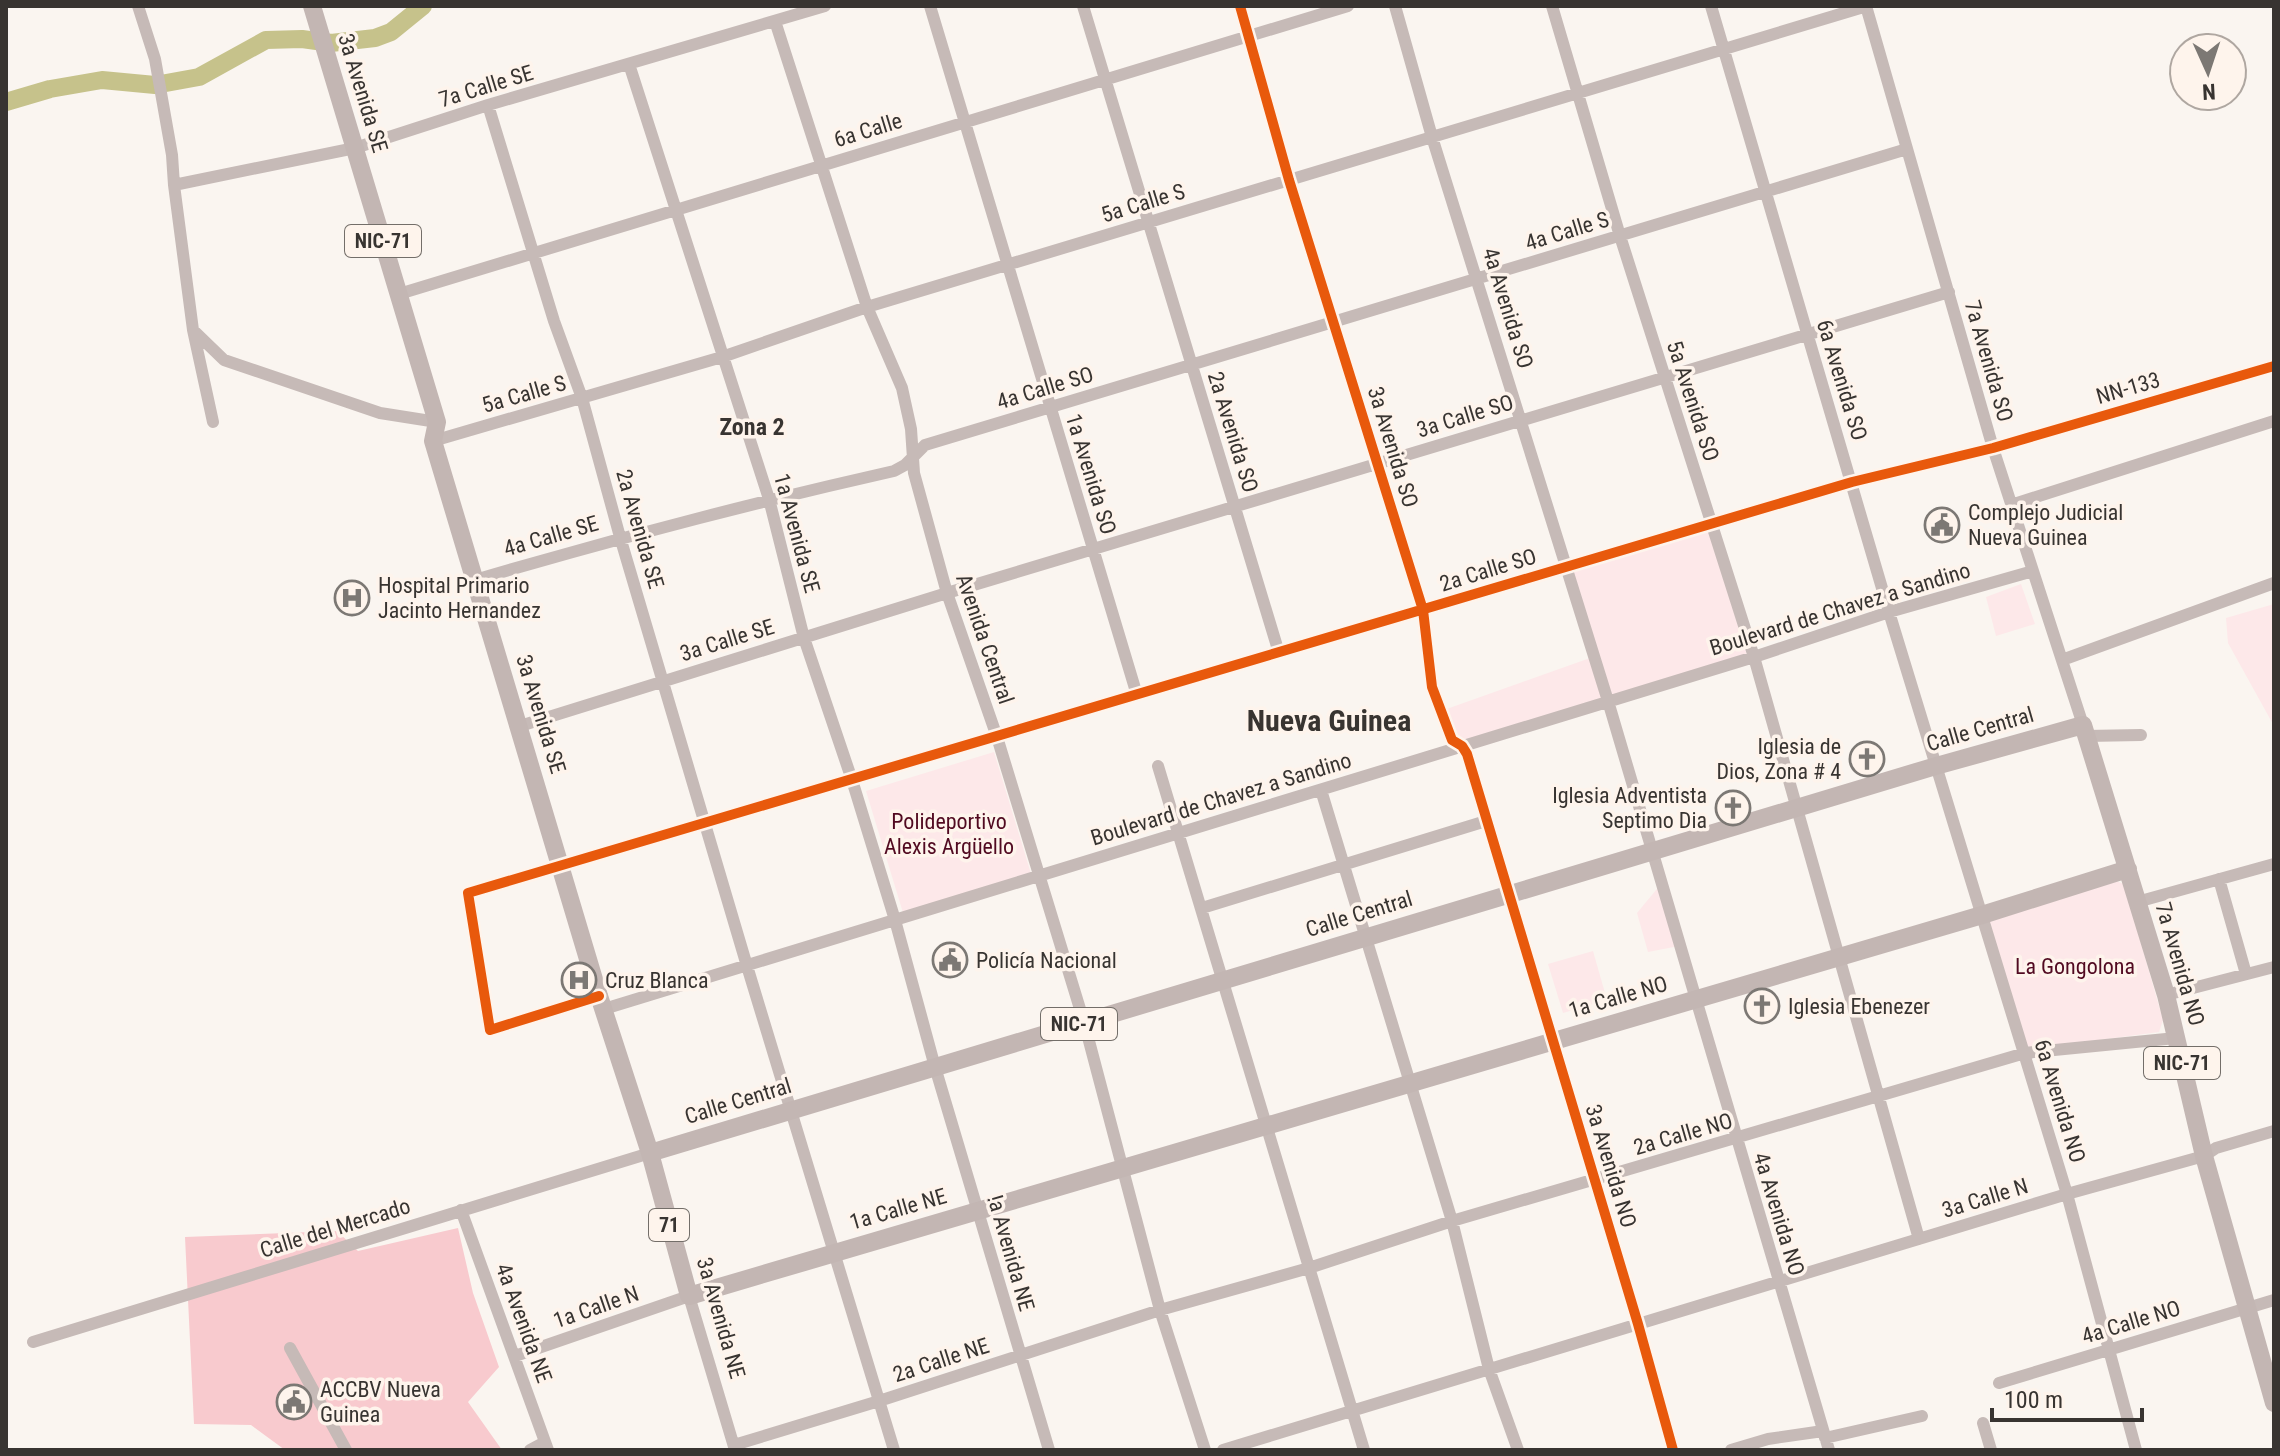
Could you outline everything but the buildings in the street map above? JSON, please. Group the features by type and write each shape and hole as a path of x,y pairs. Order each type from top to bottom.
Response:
{"highway":[{"name":"3a Avenida SE","path":"313,9 437,422 433,441 650,1153"},
{"name":"Calle Central","path":"650,1153 1936,766 2085,730"},
{"name":"7a Avenida NO","path":"2085,730 2166,995 2204,1156 2274,1403"},
{"name":"1a Calle NO","path":"1121,1168 1982,915 2128,869"},
{"name":"3a Avenida NE","path":"650,1153 689,1296"},
{"name":"1a Calle NE","path":"689,1296 1121,1168"}],"street":[{"path":"138,6 155,59 172,155 193,330 213,422"},
{"name":"7a Calle SE","path":"174,185 355,148 488,105 825,6"},
{"name":"1a Avenida SO","path":"930,6 1137,695"},
{"name":"2a Avenida SO","path":"1083,6 1279,653"},
{"name":"3a Avenida SO","path":"1240,6 1289,180 1423,610 1432,687 1452,740 1462,746 1467,754 1508,895"},
{"name":"6a Calle","path":"399,294 1348,6"},
{"name":"4a Avenida SO","path":"1395,6 1432,137 1608,701 1651,852"},
{"name":"5a Avenida SO","path":"1552,6 1620,236 1754,657 1919,1239"},
{"name":"6a Avenida SO","path":"1711,6 1936,766"},
{"name":"5a Calle S","path":"433,441 722,357 867,307 1866,6"},
{"name":"7a Avenida SO","path":"1866,6 1993,448 2085,730"},
{"name":"Avenida Central","path":"775,21 867,307 902,388 914,455 914,473 947,593 997,737 1084,1022 1160,1310 1205,1450"},
{"name":"1a Avenida SE","path":"629,64 769,499 804,638 895,920"},
{"name":"2a Avenida SE","path":"488,105 582,398 747,966 894,1450"},
{"name":"4a Calle S","path":"1192,365 1907,149"},
{"name":"3a Calle SO","path":"947,593 1949,292"},
{"path":"193,330 224,360 380,413 437,422"},
{"name":"4a Calle SO","path":"914,455 925,445 1192,365"},
{"name":"NN-133","path":"1993,448 2274,366"},
{"path":"2011,505 2274,421"},
{"name":"2a Calle SO","path":"562,866 1852,482 1993,448"},
{"name":"4a Calle SE","path":"475,580 620,537 894,471 914,455"},
{"name":"Boulevard de Chavez a Sandino","path":"562,866 468,893 490,1030 747,966 1754,657 1889,612 2033,571"},
{"path":"2062,660 2274,583"},
{"name":"3a Calle SE","path":"520,726 947,593"},
{"path":"2085,730 2141,735"},
{"path":"1158,766 1364,1450"},
{"name":"6a Avenida NO","path":"1936,766 2067,1194 2136,1450"},
{"path":"1321,790 1452,1221 1489,1369 1518,1450"},
{"path":"1202,908 1486,821"},
{"name":"4a Avenida NO","path":"1651,852 1826,1440"},
{"path":"2137,902 2274,864"},
{"path":"2219,879 2246,974"},
{"name":"3a Avenida NO","path":"1508,895 1673,1450"},
{"name":"!a Avenida NE","path":"895,920 935,1067 1049,1450"},
{"path":"2166,995 2274,967"},
{"name":"2a Calle NO","path":"1160,1310 2025,1053 2176,1038"},
{"name":"3a Calle N","path":"1223,1450 2067,1194 2204,1156 2216,1148 2274,1131"},
{"name":"Calle del Mercado","path":"33,1342 650,1153"},
{"name":"4a Avenida NE","path":"461,1210 546,1446"},
{"name":"1a Calle N","path":"515,1356 689,1296"},
{"name":"3a Avenida NE","path":"689,1296 735,1447"},
{"name":"4a Calle NO","path":"1999,1383 2274,1300"},
{"name":"2a Calle NE","path":"735,1447 1160,1310"},
{"path":"290,1348 346,1450"},
{"path":"1731,1450 1768,1439 1826,1440 1922,1416"},
{"path":"1983,1423 1991,1450"},
{"path":"530,1450 546,1446"}],"green space":[{"path":"1709,530 1747,655 1611,697 1572,570"},
{"path":"2021,584 2035,624 1996,636 1986,597"},
{"path":"2274,604 2274,726 2228,643 2226,618"},
{"path":"1590,658 1602,700 1466,742 1457,739 1441,711"},
{"name":"Polideportivo Alexis Argüello","path":"994,752 1032,877 904,916 866,791"},
{"name":"La Gongolona","path":"2116,881 2124,884 2163,1020 2159,1032 2032,1049 2027,1045 1989,927 1990,919"},
{"path":"1661,884 1679,946 1648,952 1637,913"},
{"path":"1593,951 1607,1000 1563,1013 1548,964"}],"shaded area":[{"path":"458,1228 473,1293 499,1367 468,1402 502,1450 285,1450 251,1425 194,1424 185,1237 337,1231 358,1251"}],"waterway":[{"path":"6,102 50,89 102,80 155,85 199,77 266,40 302,39 331,43 375,38 391,32 423,6"}],"cycle path":[{"path":"1240,6 1289,180 1423,610 1432,687 1452,740 1462,746 1467,754 1673,1450"},
{"path":"599,996 490,1030 468,893 1852,482 1993,448 2274,366"}],"place":[{"name":"Complejo Judicial Nueva Guinea","path":"1942,525"},
{"name":"Hospital Primario Jacinto Hernandez","path":"352,598"},
{"name":"Iglesia de Dios, Zona # 4","path":"1867,759"},
{"name":"Iglesia Adventista Septimo Dia","path":"1733,808"},
{"name":"Policía Nacional","path":"950,960"},
{"name":"Cruz Blanca","path":"579,980"},
{"name":"Iglesia Ebenezer","path":"1762,1006"},
{"name":"ACCBV Nueva Guinea","path":"294,1402"}],"district":[{"name":"Zona 2","path":"752,427"},
{"name":"Nueva Guinea","path":"1329,720"}]}
